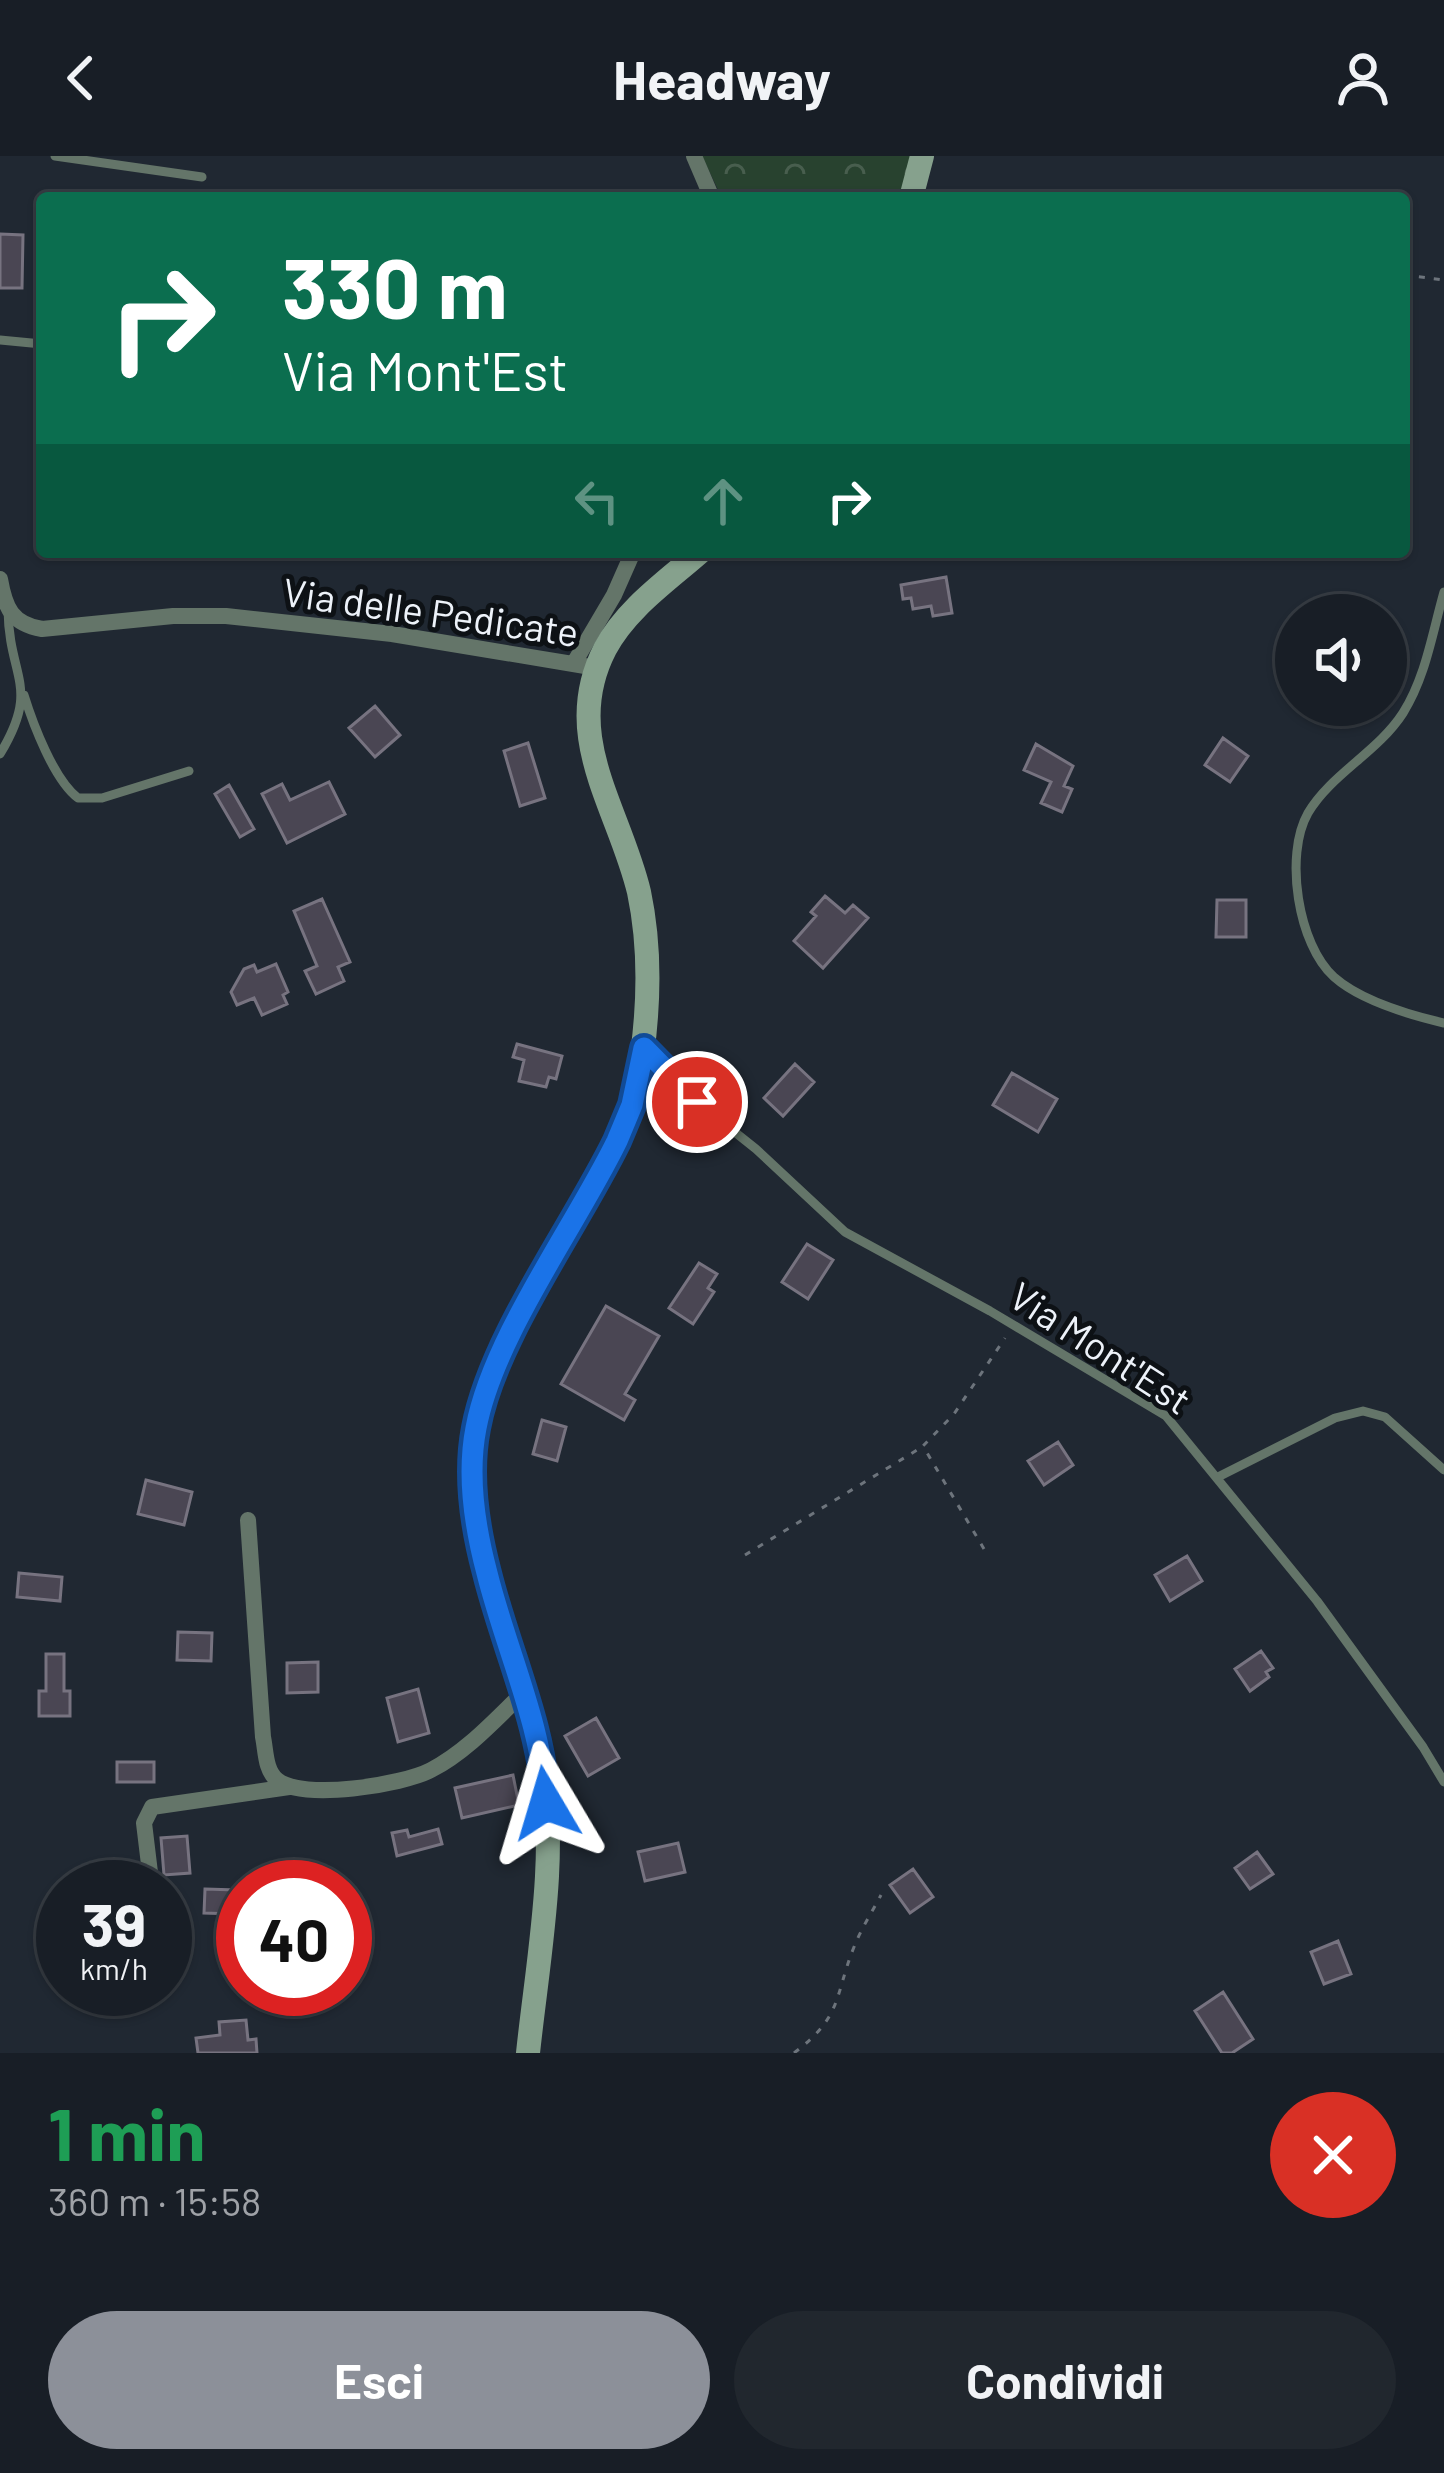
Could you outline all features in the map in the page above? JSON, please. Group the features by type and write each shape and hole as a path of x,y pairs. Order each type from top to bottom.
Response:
{"street":[{"path":"694,156 709,192"},
{"path":"912,192 922,156"},
{"path":"528,2053 543,1918 547,1823 542,1760 483,1558 474,1497 475,1433 503,1353 617,1141 632,1105 644,1048 643,912 586,726 586,665 630,558"},
{"path":"586,665 634,611 693,558"},
{"path":"0,579 8,610"},
{"name":"Via delle Pedicate","path":"8,610 20,623 42,629 182,615 226,616 392,634 586,665"},
{"path":"248,1520 263,1737 270,1771 292,1787"},
{"path":"148,1860 144,1823 152,1808 292,1787 358,1787 420,1775 470,1742 523,1693"}],"lane":[{"path":"55,156 202,177"},
{"path":"0,340 36,343"},
{"path":"1444,592 1428,658 1407,705 1393,727 1310,810 1299,836 1296,864 1305,921 1327,969 1347,986 1444,1023"},
{"path":"8,610 10,643 24,695 57,770 78,798 96,800 189,771"},
{"path":"0,754 18,720 24,695"},
{"name":"Via Mont'Est","path":"644,1048 682,1090 745,1140 836,1226 1156,1409 1185,1436 1330,1620 1444,1782"},
{"path":"1218,1477 1335,1418 1363,1411 1393,1423 1444,1470"}],"path":[{"path":"1410,276 1444,280"},
{"path":"745,1555 923,1446 955,1414 1014,1325"},
{"path":"923,1446 984,1549"},
{"path":"794,2053 820,2031 834,2010 853,1950 881,1895"}],"green space":[{"path":"702,156 910,156 903,192 719,192"}],"building":[{"path":"0,234 23,235 22,288 0,288"},
{"path":"946,577 952,613 933,616 931,606 913,609 911,598 903,599 901,585"},
{"path":"375,706 400,735 375,757 349,728"},
{"path":"1223,738 1248,756 1230,782 1205,765"},
{"path":"528,743 545,798 520,806 504,751"},
{"path":"1036,744 1073,766 1064,786 1072,789 1062,812 1041,803 1051,782 1024,770"},
{"path":"329,782 345,814 287,843 262,794 282,784 290,800"},
{"path":"229,785 254,829 240,837 215,794"},
{"path":"825,896 845,913 853,905 868,918 823,968 794,941 816,916 811,912"},
{"path":"322,899 350,962 338,967 344,981 316,994 305,971 317,966 294,911"},
{"path":"1217,900 1246,900 1246,937 1216,937"},
{"path":"276,964 288,992 283,995 287,1004 262,1015 254,998 237,1005 231,992 244,969 254,965 257,972"},
{"path":"517,1044 562,1056 556,1079 549,1077 546,1087 519,1081 524,1060 513,1057"},
{"path":"795,1064 814,1082 783,1116 764,1098"},
{"path":"1012,1073 1057,1099 1038,1132 993,1105"},
{"path":"807,1244 833,1260 808,1299 782,1282"},
{"path":"699,1263 717,1274 708,1288 714,1292 693,1324 669,1308"},
{"path":"606,1306 659,1336 625,1394 635,1400 624,1420 561,1384"},
{"path":"542,1420 566,1427 557,1461 533,1454"},
{"path":"1058,1442 1073,1465 1044,1485 1028,1461"},
{"path":"146,1480 192,1492 184,1525 138,1514"},
{"path":"1187,1556 1202,1581 1170,1601 1155,1575"},
{"path":"19,1573 62,1577 60,1601 17,1597"},
{"path":"178,1632 212,1633 211,1661 177,1660"},
{"path":"1261,1651 1273,1668 1250,1691 1235,1669"},
{"path":"46,1654 64,1654 70,1716 39,1716 39,1691 46,1691"},
{"path":"318,1662 318,1692 287,1693 287,1663"},
{"path":"418,1689 429,1733 398,1742 387,1698"},
{"path":"596,1718 619,1758 588,1776 565,1736"},
{"path":"117,1762 154,1762 154,1782 117,1782"},
{"path":"513,1775 519,1805 462,1818 455,1788"},
{"path":"438,1829 442,1844 397,1856 392,1833 407,1830 409,1837"},
{"path":"187,1836 189,1860 163,1860 161,1838"},
{"path":"678,1843 685,1872 645,1881 638,1852"},
{"path":"1257,1852 1273,1874 1250,1889 1235,1868"},
{"path":"913,1869 933,1897 910,1913 890,1885"},
{"path":"205,1889 216,1889 216,1913 204,1913"},
{"path":"1338,1941 1351,1974 1324,1984 1311,1952"},
{"path":"1223,1992 1253,2039 1232,2053 1222,2053 1195,2011"},
{"path":"246,2020 248,2040 256,2039 257,2053 198,2053 196,2038 220,2035 219,2022"}],"route":[{"path":"546,1803 539,1746 483,1558 474,1497 476,1424 503,1353 617,1141 632,1105 644,1048 697,1102"}]}
